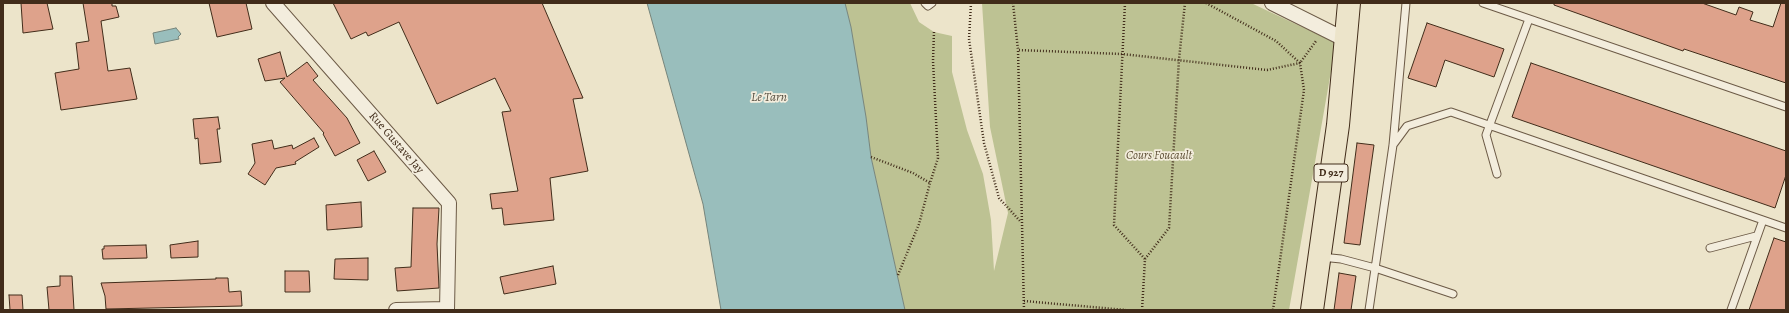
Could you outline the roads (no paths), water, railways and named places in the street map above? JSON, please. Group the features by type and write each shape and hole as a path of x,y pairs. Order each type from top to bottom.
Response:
{"main road":[{"name":"D 927","path":"1312,310 1338,125 1349,3"},
{"name":"D 927","path":"1347,36 1357,3"}],"street":[{"name":"Rue Gustave Jay","path":"273,3 449,203 447,309"},
{"path":"1272,3 1338,36 1347,36"},
{"path":"396,310 447,309"}],"lane":[{"path":"925,3 928,6 932,3"},
{"path":"1369,310 1393,145 1406,3"},
{"path":"1482,3 1786,107"},
{"path":"1497,174 1486,135 1529,19"},
{"path":"1393,145 1407,126 1451,112 1786,228"},
{"path":"1731,310 1756,236 1763,220"},
{"path":"1710,248 1756,236"},
{"path":"1319,257 1341,260 1375,268 1453,294"}],"water":[{"name":"Le Tarn","path":"647,3 845,3 851,27 871,157 905,310 721,310 703,204"},
{"path":"176,28 181,34 178,37 179,39 155,44 153,33"}],"park label":[{"name":"Cours Foucault","path":"1159,156"}]}
